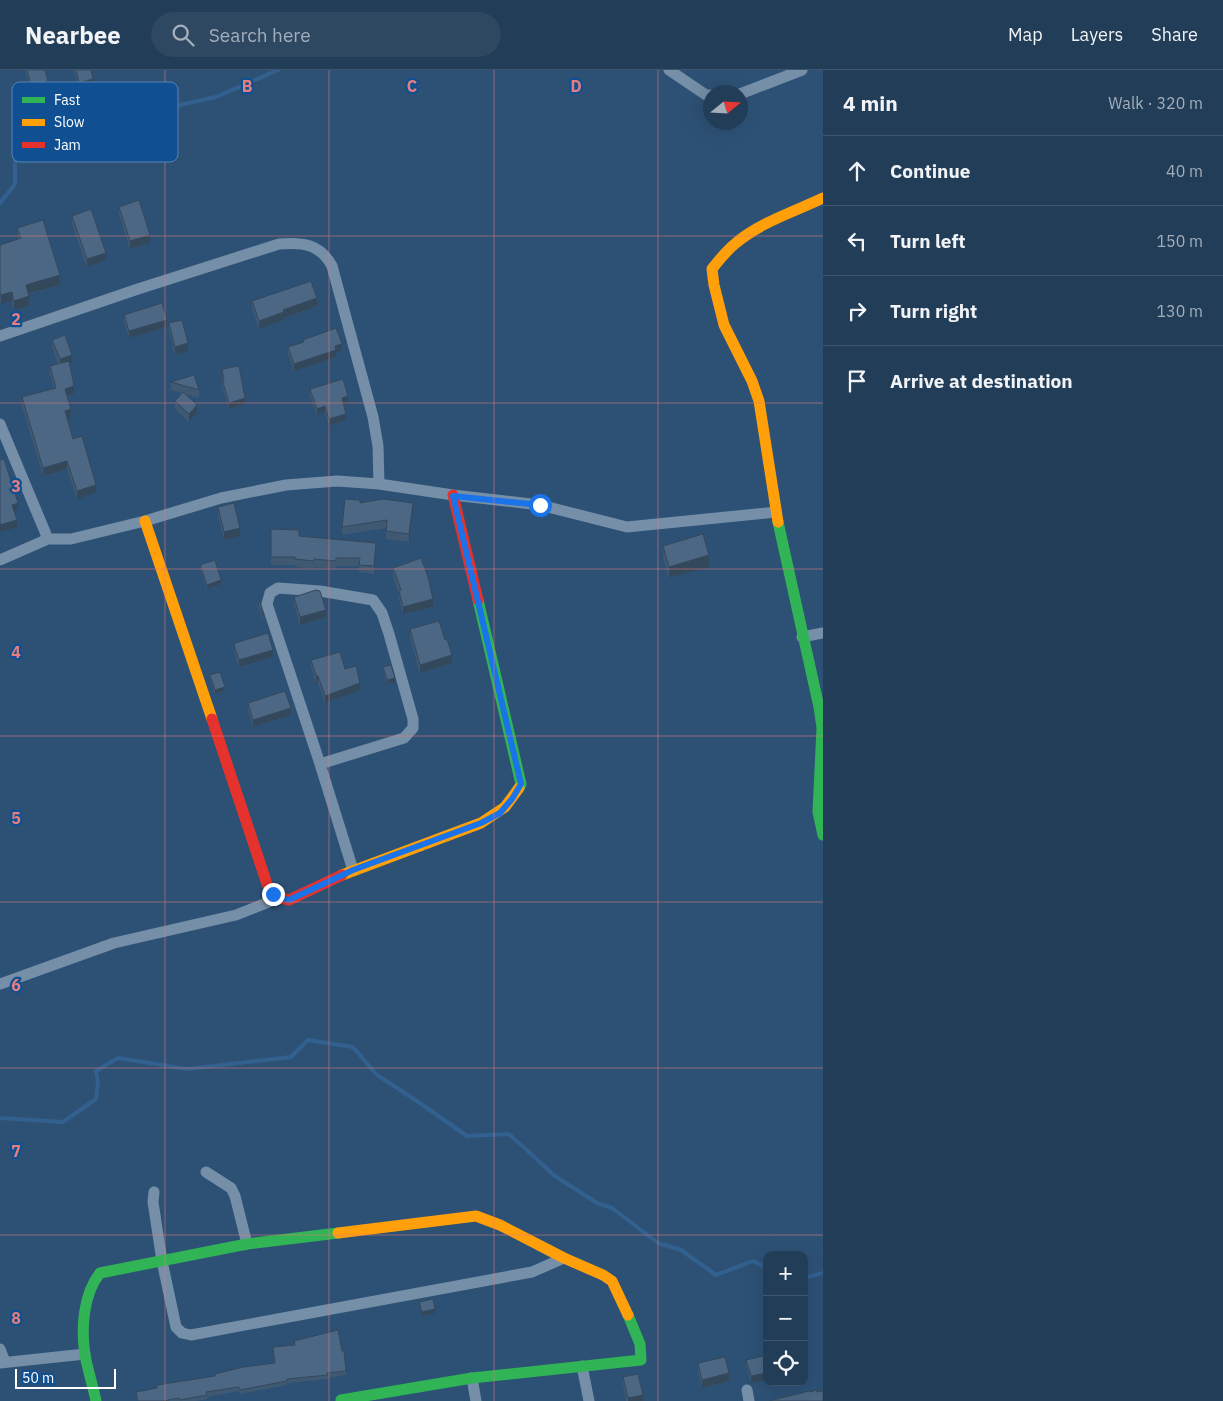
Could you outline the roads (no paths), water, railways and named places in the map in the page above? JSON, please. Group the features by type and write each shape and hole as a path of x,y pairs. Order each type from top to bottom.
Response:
{"street":[{"path":"748,91 802,70"},
{"path":"671,71 703,93"},
{"path":"823,198 764,226 736,243 712,269 724,325 752,381 759,401 776,512 802,637 819,707 822,728 818,812 823,834"},
{"path":"0,336 279,244 292,243 312,246 321,251 332,266 373,417 378,446 379,484"},
{"path":"0,424 48,539"},
{"path":"0,560 48,539 71,539 145,521 220,498 286,485 338,481 379,484 453,496 540,505 627,526 776,512"},
{"path":"145,521 267,884 269,889 279,898 289,900 353,870 481,823 500,813 512,799 521,784 453,496"},
{"path":"320,764 404,738 413,728 413,719 382,613 373,600 320,591 278,588 270,593 267,604 353,870"},
{"path":"802,637 823,633"},
{"path":"0,984 114,943 236,915 279,898"},
{"path":"206,1172 231,1188 235,1196 247,1244"},
{"path":"154,1192 162,1261 176,1327 182,1333 190,1335 532,1272 564,1258"},
{"path":"96,1401 85,1354 84,1319 89,1292 95,1277 100,1273 247,1244 476,1216 500,1225 612,1281 640,1344 641,1360 472,1378 340,1401"},
{"path":"0,1350 2,1362 85,1354"},
{"path":"582,1366 589,1401"},
{"path":"472,1378 476,1401"}],"waterway":[{"path":"178,105 216,97 278,70"},
{"path":"0,203 15,184 15,162"},
{"path":"0,1118 63,1122 96,1099 98,1082 96,1071 118,1058 187,1069 291,1057 308,1040 353,1047 377,1075 467,1136 509,1134 555,1176 597,1203 612,1208 658,1243 681,1250 716,1275 753,1261 763,1266"},
{"path":"808,1277 823,1273"}]}
